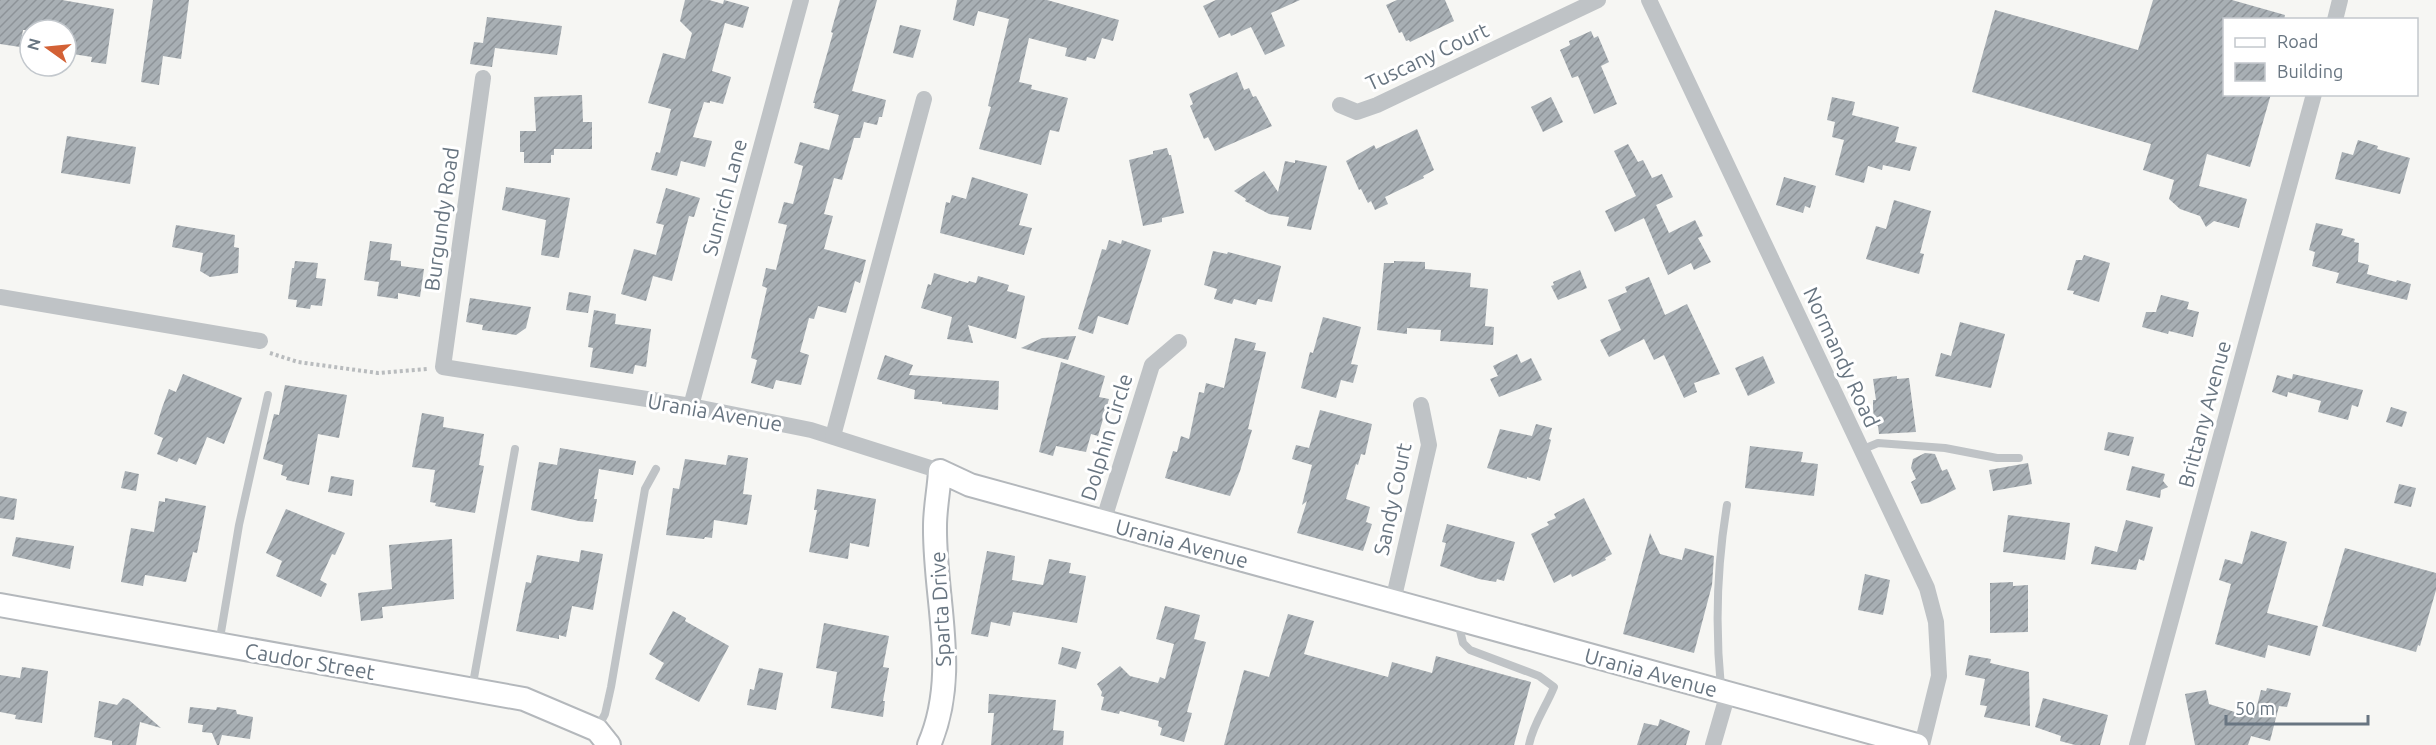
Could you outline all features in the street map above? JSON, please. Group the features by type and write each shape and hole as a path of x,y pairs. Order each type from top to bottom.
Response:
{"street":[{"name":"Sunrich Lane","path":"691,406 801,0"},
{"name":"Tuscany Court","path":"1340,105 1356,112 1377,105 1598,0"},
{"name":"Normandy Road","path":"1649,0 1927,588 1936,622 1940,676 1922,745"},
{"path":"2336,18 2340,0"},
{"name":"Burgundy Road","path":"443,367 483,78"},
{"name":"Brittany Avenue","path":"2137,745 2313,96"},
{"path":"833,436 924,99"},
{"path":"0,297 260,341"},
{"name":"Dolphin Circle","path":"1103,522 1152,365 1179,342"},
{"name":"Urania Avenue","path":"443,367 691,406 833,436 940,471 970,485 1917,745"},
{"name":"Sandy Court","path":"1393,601 1429,445 1421,405"},
{"name":"Sparta Drive","path":"929,745 935,730 946,668 935,526 940,471"},
{"name":"Caudor Street","path":"0,605 524,699 603,737"},
{"path":"1713,745 1724,692"}],"lane":[{"path":"219,644 239,525 268,395"},
{"path":"1861,450 1878,443 1945,448 1997,459 2019,458"},
{"path":"472,690 515,449"},
{"path":"603,737 604,714 612,687 645,489 656,469"},
{"path":"1724,692 1716,634 1723,530 1727,505"},
{"path":"1457,619 1463,643 1470,650 1539,676 1554,687 1532,729 1529,745"}],"path":[{"path":"260,341 271,355 344,369 378,373 443,367"}],"building":[{"path":"0,0 62,0 114,9 106,64 91,62 92,57 78,55 78,18 18,18 18,47 0,44"},
{"path":"153,0 189,0 181,59 163,56 159,85 141,82"},
{"path":"685,0 709,0 723,4 724,0 749,7 743,28 725,23 712,71 731,77 723,104 704,102 693,137 712,141 705,167 681,161 677,176 651,170 656,152 660,153 671,109 648,103 663,53 685,59 692,33 680,21"},
{"path":"840,0 877,0 852,91 886,100 882,117 879,117 877,125 864,122 860,138 854,138 842,180 834,178 824,214 833,216 824,249 866,260 860,283 855,281 846,313 818,306 814,319 809,318 800,352 809,355 801,385 776,380 773,389 751,383 757,360 751,358 767,288 762,286 766,268 776,270 787,225 778,223 784,202 793,204 803,166 794,163 800,142 829,150 839,115 814,108 815,103 813,103"},
{"path":"957,0 1047,0 1119,20 1113,41 1102,38 1095,59 1087,57 1086,61 1065,56 1067,48 1029,38 1019,82 1032,85 1031,89 1068,98 1059,132 1050,130 1041,165 979,149 991,107 988,106 1009,19 978,11 974,26 953,20"},
{"path":"1216,0 1300,0 1271,13 1285,46 1265,55 1251,27 1231,36 1230,33 1219,38 1203,6"},
{"path":"1397,0 1445,0 1454,21 1410,42 1406,41 1402,32 1399,33 1386,5"},
{"path":"2153,0 2232,0 2285,15 2284,18 2223,18 2223,96 2270,96 2250,167 2207,154 2199,186 2247,199 2239,228 2214,221 2206,227 2200,216 2180,209 2169,199 2174,180 2143,170 2151,144 1972,92 1995,10 2138,50"},
{"path":"487,17 562,26 557,55 495,48 492,67 470,64 474,42 483,43"},
{"path":"900,25 921,30 913,58 893,53"},
{"path":"1591,31 1594,38 1598,36 1609,62 1601,66 1617,104 1594,114 1578,76 1572,78 1560,50 1570,45 1569,41"},
{"path":"1237,72 1244,90 1249,88 1253,97 1256,96 1272,126 1215,151 1208,137 1204,139 1190,106 1193,104 1189,94"},
{"path":"582,95 583,122 592,122 592,149 554,149 551,163 524,163 524,152 520,152 520,131 536,131 534,97"},
{"path":"1551,97 1563,122 1543,132 1531,107"},
{"path":"1832,97 1855,102 1852,115 1899,127 1895,142 1917,147 1910,171 1883,165 1882,170 1868,166 1864,183 1835,175 1844,140 1832,137 1835,122 1827,120"},
{"path":"1417,129 1434,170 1423,176 1424,178 1385,197 1388,204 1375,210 1371,201 1368,203 1361,189 1359,190 1346,161 1374,145 1376,149"},
{"path":"67,136 136,147 130,184 61,173"},
{"path":"2358,140 2378,146 2377,149 2410,158 2400,194 2335,179 2342,152 2353,155"},
{"path":"1628,144 1638,162 1643,160 1652,178 1662,174 1673,197 1656,205 1669,233 1695,220 1703,236 1698,238 1711,262 1694,270 1691,263 1668,275 1644,218 1615,232 1605,211 1636,196 1614,151"},
{"path":"1167,148 1171,155 1184,213 1162,218 1162,222 1143,226 1129,160"},
{"path":"1295,160 1327,166 1311,230 1287,226 1289,217 1269,214 1245,201 1246,199 1234,191 1264,171 1278,192 1285,161 1295,163"},
{"path":"972,177 1028,194 1019,225 1032,228 1024,255 940,233 946,202 950,203 952,195 966,199"},
{"path":"1784,177 1816,186 1810,208 1805,206 1803,213 1776,205"},
{"path":"506,187 570,198 559,258 541,255 546,220 502,210"},
{"path":"666,188 700,198 694,217 689,216 672,281 653,276 646,301 621,294 634,249 656,255 664,225 656,223"},
{"path":"1894,200 1931,211 1920,253 1924,254 1919,274 1866,259 1876,226 1886,229"},
{"path":"2316,223 2343,229 2341,235 2355,239 2354,242 2359,243 2358,262 2369,265 2367,274 2411,284 2407,300 2336,283 2339,273 2312,266 2315,252 2309,250"},
{"path":"176,225 235,235 234,247 239,248 238,273 210,277 200,271 203,253 172,247"},
{"path":"1109,240 1121,244 1122,240 1151,250 1128,325 1098,316 1093,334 1078,329 1102,249 1106,250"},
{"path":"370,241 392,244 390,260 401,261 401,266 424,269 420,297 398,293 398,299 377,296 379,282 364,280"},
{"path":"1213,251 1227,254 1228,252 1281,266 1272,302 1258,299 1256,305 1234,299 1232,304 1214,299 1217,289 1204,285"},
{"path":"2084,255 2110,263 2099,302 2067,290 2076,260 2082,260"},
{"path":"295,261 318,263 316,278 326,279 322,306 311,305 310,309 296,307 297,300 288,299"},
{"path":"1394,261 1425,262 1425,269 1471,273 1470,287 1488,289 1485,326 1494,327 1493,345 1440,341 1441,330 1407,328 1407,334 1377,330 1384,263 1394,263"},
{"path":"1580,270 1587,288 1558,300 1551,286 1554,285 1553,282"},
{"path":"934,273 968,283 969,281 976,283 978,276 1009,285 1007,291 1025,296 1016,339 968,325 973,343 947,339 952,317 921,308"},
{"path":"1649,277 1665,315 1687,304 1720,374 1694,383 1697,392 1684,398 1664,355 1654,360 1644,339 1609,357 1600,340 1621,330 1608,300 1627,292 1625,287"},
{"path":"569,292 591,296 588,313 566,310"},
{"path":"2161,295 2189,302 2187,309 2199,312 2193,337 2169,331 2168,334 2142,327 2146,312 2156,312"},
{"path":"470,298 531,307 526,328 516,335 482,330 483,325 466,322"},
{"path":"594,310 616,314 615,324 651,329 646,367 635,365 633,374 590,367 593,348 588,347"},
{"path":"1323,317 1361,327 1351,364 1358,365 1353,383 1341,380 1336,398 1301,388 1310,352 1313,353"},
{"path":"1960,322 2005,334 1991,388 1935,376 1941,353 1951,356"},
{"path":"1076,336 1068,360 1021,348 1042,338"},
{"path":"1235,338 1256,343 1254,350 1266,352 1248,429 1252,430 1230,496 1165,478 1173,451 1177,452 1181,436 1189,439 1199,392 1204,393 1206,383 1224,388"},
{"path":"1517,354 1521,363 1531,358 1542,380 1499,397 1490,379 1498,376 1493,366"},
{"path":"885,355 913,365 909,375 999,381 998,410 914,399 915,390 877,379"},
{"path":"1763,356 1775,383 1748,396 1735,368"},
{"path":"1061,362 1105,376 1099,397 1109,399 1098,436 1091,434 1086,452 1056,446 1053,456 1039,452"},
{"path":"183,374 242,398 224,444 207,437 196,465 179,458 177,462 157,454 163,438 154,434 169,389 176,392"},
{"path":"2293,374 2363,390 2358,407 2352,405 2348,420 2318,412 2321,401 2288,392 2287,397 2272,392 2277,375 2292,379"},
{"path":"1897,376 1897,379 1909,378 1916,432 1879,434 1878,426 1875,426 1873,409 1873,400 1876,400 1873,379"},
{"path":"285,385 347,395 339,438 318,434 309,485 286,480 287,477 281,475 283,465 263,459 274,414 279,415"},
{"path":"2391,407 2407,412 2402,427 2386,422"},
{"path":"1320,410 1372,424 1365,455 1361,454 1358,465 1356,464 1346,499 1370,507 1366,522 1372,524 1363,551 1297,533 1307,501 1302,505 1312,465 1292,459 1296,445 1309,448"},
{"path":"422,413 444,417 443,427 484,434 479,465 484,466 475,513 435,506 436,503 430,502 435,470 412,467"},
{"path":"1536,424 1552,428 1540,481 1487,468 1500,429 1532,436"},
{"path":"2108,432 2134,437 2129,456 2104,450"},
{"path":"1750,446 1803,452 1801,462 1818,464 1814,496 1745,488"},
{"path":"560,448 636,461 633,475 599,469 593,522 531,510 539,462 557,465"},
{"path":"1925,453 1935,454 1942,471 1947,469 1956,489 1921,504 1911,482 1916,479 1911,468 1913,459"},
{"path":"728,455 748,458 743,494 752,495 747,525 714,520 712,538 666,535 673,488 679,489 685,459 726,465"},
{"path":"2028,463 2032,484 1993,491 1989,470"},
{"path":"2132,466 2165,474 2163,481 2168,487 2161,490 2160,498 2126,490"},
{"path":"125,471 139,474 136,491 121,488"},
{"path":"331,476 354,480 352,496 328,492"},
{"path":"2399,484 2416,488 2411,507 2394,503"},
{"path":"817,489 876,499 869,547 850,543 848,559 809,552 817,510 814,510"},
{"path":"0,496 17,499 14,520 0,518"},
{"path":"165,498 206,506 197,553 193,552 186,582 145,575 143,586 121,582 131,528 154,532 159,501 165,502"},
{"path":"1584,498 1612,554 1605,558 1606,560 1572,577 1571,574 1554,583 1531,534 1549,525 1547,522 1556,518 1554,514"},
{"path":"286,509 345,533 320,580 327,584 321,597 276,576 282,561 266,553"},
{"path":"2008,515 2070,523 2065,560 2003,552"},
{"path":"2126,520 2153,527 2144,561 2139,559 2136,570 2091,564 2095,546 2117,552"},
{"path":"1447,524 1515,542 1504,581 1479,579 1440,566 1446,543 1442,542"},
{"path":"2251,531 2287,542 2267,613 2318,626 2310,656 2268,645 2265,658 2215,644 2231,584 2219,580 2225,559 2242,564"},
{"path":"1650,533 1660,554 1682,560 1685,548 1714,556 1712,585 1694,653 1623,634"},
{"path":"16,537 74,546 70,569 12,556"},
{"path":"452,539 454,599 382,607 383,618 361,621 358,593 392,589 389,545"},
{"path":"2345,548 2436,573 2436,590 2420,646 2418,645 2416,652 2322,626"},
{"path":"581,550 603,554 593,610 572,606 566,637 559,635 559,639 516,631 526,582 531,583 537,555 579,562"},
{"path":"987,551 1015,556 1012,580 1043,585 1049,559 1071,563 1069,573 1086,576 1077,623 1013,612 1010,626 991,622 988,637 971,634"},
{"path":"1865,574 1890,580 1883,615 1858,610"},
{"path":"2013,582 2013,586 2028,585 2028,632 1990,633 1990,583"},
{"path":"1165,606 1200,615 1194,639 1206,642 1187,712 1192,713 1184,742 1160,735 1162,728 1158,726 1159,721 1120,711 1119,714 1101,710 1104,697 1101,696 1102,692 1097,684 1120,666 1130,676 1158,683 1160,677 1165,679 1174,644 1156,639"},
{"path":"673,611 686,618 685,621 729,646 699,702 655,679 664,663 649,654"},
{"path":"1288,614 1314,621 1304,654 1388,677 1392,662 1432,673 1436,656 1531,682 1514,745 1224,745 1244,670 1269,677"},
{"path":"824,623 889,636 883,667 889,668 883,701 885,701 883,717 831,708 837,672 816,668"},
{"path":"1062,647 1081,652 1076,669 1058,664"},
{"path":"1969,655 1991,659 1990,663 2029,672 2030,726 1984,717 1987,706 1980,705 1985,679 1965,675"},
{"path":"22,667 48,671 42,723 15,719 16,715 0,712 0,675 20,678"},
{"path":"759,668 783,673 776,710 747,705 750,689 754,690"},
{"path":"2267,688 2291,693 2287,707 2279,706 2270,741 2251,736 2248,745 2195,745 2185,694 2206,690 2209,704 2254,718 2261,690 2266,691"},
{"path":"989,694 1056,700 1053,730 1064,731 1063,745 991,745 994,713 988,713"},
{"path":"123,698 129,700 161,728 140,722 136,745 112,745 112,741 94,737 99,701 117,705"},
{"path":"2043,698 2108,715 2100,745 2075,745 2060,741 2061,736 2035,727"},
{"path":"190,707 236,710 237,714 253,717 250,739 222,735 217,745 212,733 202,732 203,725 188,723"},
{"path":"1660,719 1690,731 1686,745 1637,745 1644,723 1658,726"}]}
